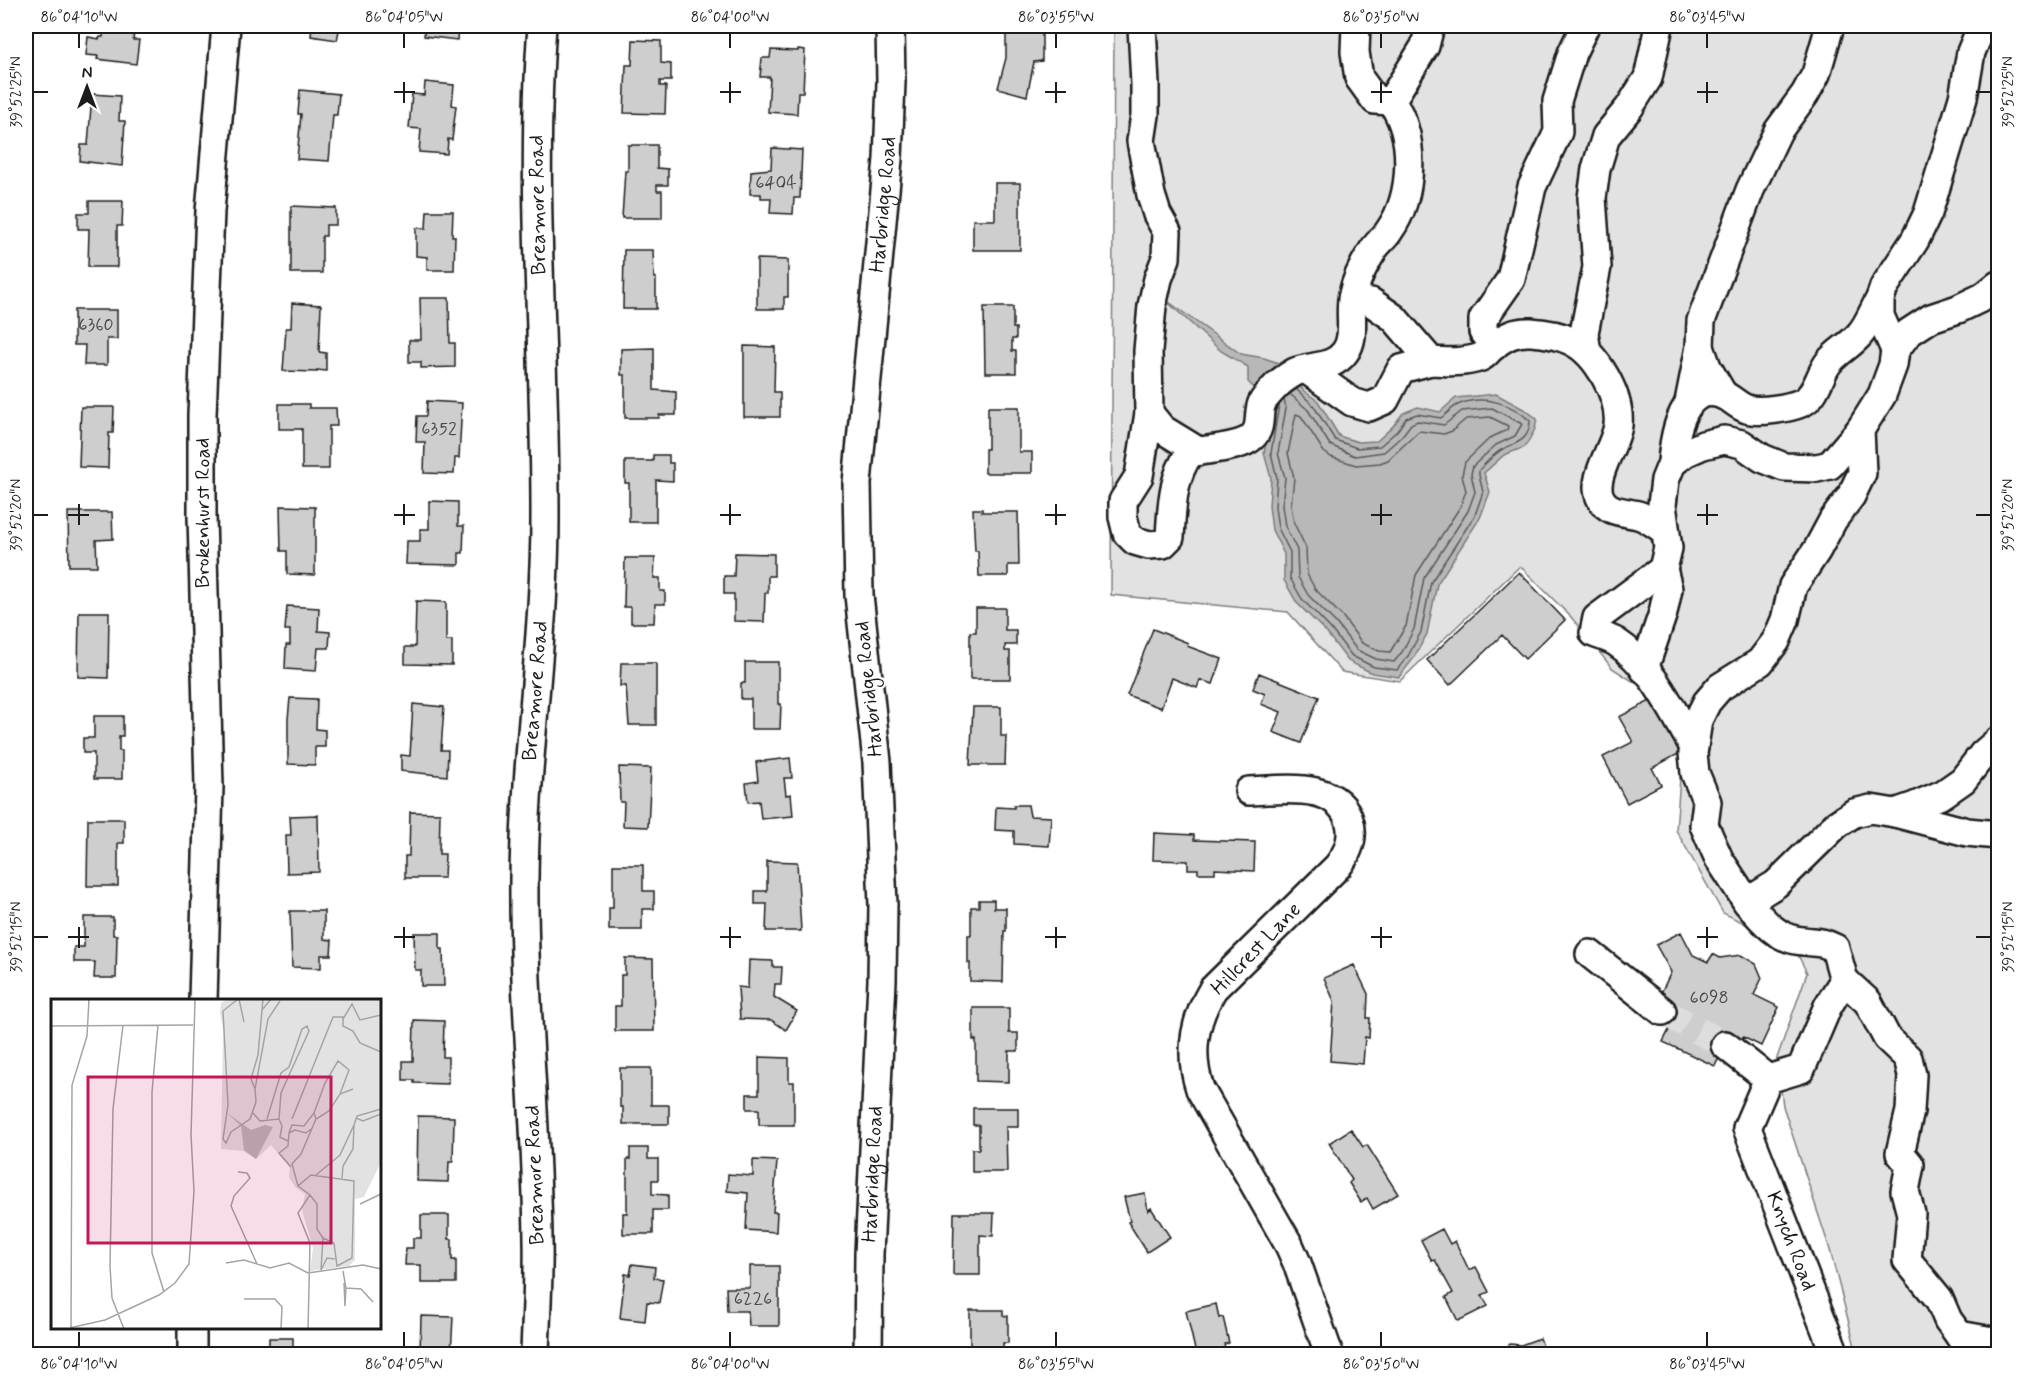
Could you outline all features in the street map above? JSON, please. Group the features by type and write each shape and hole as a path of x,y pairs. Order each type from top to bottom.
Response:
{"street":[{"name":"Brokenhurst Road","path":"203,999 208,787 202,528 202,415 211,201 226,26"},
{"name":"Breamore Road","path":"535,1354 538,1241 524,870 527,801 543,601 545,541 537,183 542,26"},
{"name":"Harbridge Road","path":"868,1354 869,1254 882,981 883,905 877,762 859,595 857,483 888,159 891,82 890,26"},
{"path":"1142,26 1146,84 1141,141 1151,195 1157,214 1167,232 1166,258 1152,306 1148,351 1149,413 1139,476 1124,501 1123,517 1127,533 1135,541 1149,545 1163,544 1170,537 1176,480 1190,453 1239,444 1252,438 1259,425 1262,404 1278,385 1301,371 1334,362 1346,352 1361,305"},
{"path":"1356,26 1355,52 1359,78 1375,99 1391,101"},
{"path":"1391,101 1425,46 1430,26"},
{"path":"1494,346 1483,332 1483,319 1511,279 1532,188 1558,132 1557,101 1572,53 1585,26"},
{"path":"1587,352 1584,333 1597,267 1592,198 1596,169 1606,136 1629,108 1648,78 1659,26"},
{"path":"1644,669 1664,613 1668,589 1664,569 1668,548 1662,505 1665,480 1672,463 1673,448 1681,420 1689,402 1700,347 1701,321 1750,190 1778,131 1805,94 1816,74 1830,26"},
{"path":"1700,347 1707,367 1724,396 1733,403 1749,410 1781,408 1802,403 1810,398 1829,362 1862,333 1884,287 1915,240 1928,213 1963,98 1971,52 1982,26"},
{"path":"1391,101 1404,125 1408,156 1407,180 1402,207 1390,231 1372,251 1352,295 1361,305 1394,318 1431,361"},
{"path":"1672,463 1694,449 1724,440 1742,444 1762,458 1784,467 1817,468 1830,465 1860,430 1882,395 1893,364 1895,350 1908,333 1930,318 1958,309 1983,297 1998,285"},
{"path":"1880,298 1880,316 1895,350"},
{"path":"1301,371 1352,402 1369,407 1385,400 1401,369 1431,361 1458,362 1483,357 1512,333 1548,333 1572,341 1587,352 1600,369 1614,395 1618,410 1618,428 1598,483 1600,498 1611,510 1639,516 1665,531"},
{"path":"1689,402 1697,395 1724,396"},
{"path":"1149,413 1162,429 1198,451"},
{"path":"1860,430 1862,473 1851,496 1833,520 1817,550 1793,586 1785,620 1776,642 1760,662 1720,687 1707,702 1698,720 1694,747 1695,773 1707,802 1704,825 1719,859 1747,902 1764,923 1780,934 1802,942 1821,941 1835,948 1844,980 1868,1002 1887,1038 1908,1058 1912,1075 1910,1111 1900,1153 1910,1165 1905,1191 1911,1214 1907,1260 1939,1299 1948,1320 1964,1345 1998,1342"},
{"path":"1664,569 1597,618 1594,633 1615,641 1634,656 1694,747"},
{"path":"1895,813 1943,794 1963,780 1983,754 1998,741"},
{"name":"Hillcrest Lane","path":"1249,791 1308,790 1325,794 1344,809 1351,826 1351,842 1344,859 1214,989 1198,1020 1194,1047 1195,1072 1200,1089 1298,1263 1329,1354"},
{"path":"1747,902 1776,884 1837,824 1854,813 1871,809 1967,832 1998,835"},
{"path":"1590,954 1662,1011"},
{"path":"1725,1045 1768,1079 1801,1069 1828,1006 1844,980"},
{"name":"Knych Road","path":"1768,1079 1747,1128 1835,1354"},
{"path":"192,1329 192,1354"}],"shaded area":[{"path":"1114,26 1998,26 1998,1354 1857,1354 1830,1250 1783,1106 1777,1058 1807,973 1794,947 1723,913 1676,830 1682,752 1653,694 1612,668 1571,617 1520,566 1400,681 1342,672 1288,612 1111,595"}],"water":[{"path":"1162,297 1241,354 1282,364 1304,391 1318,401 1339,436 1358,442 1377,441 1403,413 1418,407 1440,412 1456,398 1496,394 1537,419 1535,429 1525,447 1504,455 1484,473 1490,492 1480,518 1437,584 1427,634 1413,659 1399,677 1372,673 1348,661 1326,632 1297,603 1284,580 1284,554 1272,530 1269,506 1271,478 1264,453 1273,406 1248,382 1248,367 1221,351"}],"building":[{"path":"104,26 135,26 133,40 139,40 136,64 97,59 98,56 86,55 88,37 99,39 103,37"},
{"path":"312,26 340,26 337,40 311,36"},
{"path":"425,26 458,26 457,40 424,36"},
{"path":"999,26 1034,26 1034,33 1042,33 1042,61 1034,62 1027,96 998,88 1006,58 1006,32 999,32"},
{"path":"633,40 661,41 661,63 671,64 671,81 660,81 660,86 666,86 665,114 624,113 626,65 632,65"},
{"path":"798,49 805,50 803,92 798,92 797,114 768,112 770,77 760,77 762,58 770,58 771,50 798,51"},
{"path":"425,82 454,85 452,105 456,106 452,140 448,139 447,154 419,152 421,129 409,128 412,94 424,95"},
{"path":"300,90 339,94 337,115 333,115 329,161 297,159 301,114 298,114"},
{"path":"92,94 120,96 119,121 125,121 122,166 80,161 81,145 88,145"},
{"path":"628,145 657,145 657,168 668,169 668,185 657,185 657,191 662,191 662,218 622,218 625,171 628,171"},
{"path":"772,148 802,150 800,198 794,198 793,214 770,213 771,198 761,198 761,194 750,194 751,171 771,169"},
{"path":"995,183 1020,183 1020,250 973,250 973,220 995,220"},
{"path":"89,201 123,201 122,226 117,226 117,267 88,267 89,229 78,229 78,213 89,213"},
{"path":"291,206 336,208 336,225 326,225 326,236 322,236 322,273 291,273"},
{"path":"427,211 453,211 454,270 427,270 427,257 416,256 416,228 426,228"},
{"path":"624,250 653,250 656,309 623,309"},
{"path":"757,259 788,260 788,297 784,297 784,309 757,309"},
{"path":"420,298 449,298 450,343 455,343 455,367 421,368 421,362 409,362 409,340 421,340"},
{"path":"292,303 321,305 319,352 326,353 326,371 283,371 286,328 291,328"},
{"path":"984,307 1013,307 1013,328 1016,328 1016,339 1012,339 1012,351 1016,351 1016,373 985,373"},
{"path":"74,310 117,310 117,339 107,339 107,365 84,365 85,345 74,345"},
{"path":"744,346 775,347 774,392 780,392 780,417 744,417"},
{"path":"654,348 654,390 676,392 676,415 659,415 659,418 625,418 625,375 621,375 621,349"},
{"path":"427,401 462,403 459,458 455,458 454,474 424,473 425,442 416,442 417,416 426,416"},
{"path":"279,404 309,404 309,408 336,408 337,426 329,426 329,469 302,469 302,429 279,429"},
{"path":"81,407 114,407 113,433 109,433 108,468 79,467"},
{"path":"988,407 1019,407 1019,452 1032,452 1032,473 985,473 985,449 988,449"},
{"path":"653,455 669,455 669,463 673,463 673,481 656,480 656,522 629,522 629,483 625,483 625,461 653,461"},
{"path":"429,501 458,502 458,526 464,526 463,553 459,553 459,565 406,564 407,541 420,541 420,529 429,529"},
{"path":"280,506 315,507 315,575 287,574 287,551 281,551"},
{"path":"973,509 982,509 982,512 1018,512 1019,565 1008,565 1008,576 979,576"},
{"path":"68,512 112,512 113,539 96,540 97,566 69,566"},
{"path":"735,553 774,554 774,576 768,576 768,593 765,593 764,622 734,621 734,594 724,594 724,576 734,576"},
{"path":"625,558 655,558 654,578 660,578 660,591 665,591 665,604 655,604 654,623 631,623 631,607 624,607"},
{"path":"1519,572 1565,620 1525,659 1502,635 1450,685 1427,660"},
{"path":"416,601 446,602 446,641 452,641 452,665 405,664 405,647 415,647"},
{"path":"287,606 319,608 318,631 330,632 329,648 318,648 316,671 285,669 286,645 290,645 290,630 285,630"},
{"path":"976,608 1005,608 1005,630 1016,630 1016,645 1005,645 1005,651 1010,651 1010,679 970,679 970,632 976,632"},
{"path":"79,612 109,612 108,678 78,677"},
{"path":"1153,629 1188,643 1187,646 1222,659 1213,684 1200,680 1197,688 1172,678 1161,708 1127,695"},
{"path":"745,662 778,662 780,729 751,729 751,699 741,699 741,683 745,683"},
{"path":"621,663 656,663 656,725 629,725 626,686 620,686"},
{"path":"1259,673 1319,697 1301,743 1273,732 1281,712 1261,704 1265,694 1253,689"},
{"path":"290,698 317,699 316,729 325,730 325,747 315,747 315,765 288,764"},
{"path":"1654,699 1682,752 1652,768 1661,785 1627,803 1603,757 1633,742 1619,717"},
{"path":"413,704 444,707 441,750 448,750 447,776 401,771 401,755 410,756"},
{"path":"973,707 1001,707 1001,736 1006,736 1005,765 970,765"},
{"path":"94,716 123,716 123,736 119,736 119,751 122,751 122,779 94,779 94,753 83,753 83,738 94,738"},
{"path":"790,758 792,778 784,778 786,795 791,794 793,816 761,819 759,801 748,802 746,783 758,781 756,762"},
{"path":"619,767 651,768 648,827 623,826 624,802 620,802"},
{"path":"1014,805 1028,805 1030,816 1051,817 1049,846 1014,844 1014,831 995,830 996,807 1014,808"},
{"path":"410,812 440,813 439,854 445,854 444,878 405,878 405,856 409,856"},
{"path":"318,815 319,872 287,873 286,835 291,835 290,816"},
{"path":"88,819 124,819 124,843 118,843 118,886 87,886"},
{"path":"1154,833 1194,835 1194,840 1255,842 1254,871 1215,869 1215,873 1198,873 1198,869 1188,869 1188,861 1153,860"},
{"path":"767,861 797,862 801,931 766,931 767,904 755,904 755,891 767,891"},
{"path":"613,865 643,865 643,891 654,891 654,909 642,909 642,930 609,930 609,908 613,908"},
{"path":"979,900 994,900 994,908 1006,908 1003,982 970,981 968,935 971,935 971,907 979,907"},
{"path":"290,911 324,911 324,939 332,940 331,955 321,955 321,968 292,967"},
{"path":"84,917 113,917 113,935 117,935 116,978 94,978 95,962 74,962 74,947 84,947"},
{"path":"1681,932 1693,955 1708,962 1713,954 1720,958 1741,955 1756,964 1762,978 1754,995 1779,1007 1761,1046 1743,1037 1740,1044 1728,1039 1715,1066 1663,1042 1673,1022 1660,1015 1657,1001 1671,972 1656,945"},
{"path":"414,933 440,933 444,986 421,986 421,970 415,970"},
{"path":"625,958 653,959 654,1031 615,1031 615,1006 621,1006 621,975 625,975"},
{"path":"749,960 773,961 773,967 782,967 781,984 775,984 774,997 797,1011 786,1030 771,1020 740,1019 738,987 748,988"},
{"path":"1354,965 1368,994 1369,1038 1365,1037 1363,1064 1330,1061 1334,1001 1324,978"},
{"path":"973,1008 1009,1008 1009,1033 1018,1033 1018,1051 1009,1051 1009,1082 976,1081"},
{"path":"414,1020 444,1021 443,1057 448,1057 448,1084 414,1083 414,1080 403,1080 403,1061 413,1061"},
{"path":"759,1057 789,1058 789,1082 794,1082 794,1125 759,1125 759,1109 747,1109 747,1094 759,1094"},
{"path":"620,1068 651,1068 651,1105 669,1105 669,1124 623,1124 623,1107 620,1107"},
{"path":"973,1108 1018,1108 1018,1127 1006,1127 1007,1172 972,1172 972,1149 979,1149 979,1125 973,1125"},
{"path":"418,1116 454,1117 453,1162 449,1162 448,1182 417,1181"},
{"path":"1351,1129 1363,1147 1367,1145 1398,1194 1373,1209 1367,1198 1361,1202 1349,1183 1352,1180 1329,1143"},
{"path":"630,1148 648,1148 648,1159 658,1159 658,1180 652,1180 652,1194 668,1195 668,1210 653,1210 653,1234 623,1234 623,1213 627,1213 627,1159 630,1159"},
{"path":"753,1160 777,1161 773,1212 777,1212 776,1232 746,1230 748,1193 727,1191 728,1174 753,1176"},
{"path":"1145,1193 1148,1211 1151,1208 1170,1237 1147,1252 1128,1222 1130,1221 1124,1197"},
{"path":"954,1213 994,1213 993,1236 980,1235 980,1275 953,1275"},
{"path":"421,1215 449,1215 449,1239 452,1239 452,1260 456,1260 456,1283 421,1283 421,1265 405,1265 406,1248 413,1248 413,1238 421,1238"},
{"path":"1442,1229 1450,1244 1455,1241 1469,1270 1476,1267 1489,1292 1482,1295 1488,1306 1458,1321 1446,1297 1453,1293 1421,1240"},
{"path":"632,1264 655,1267 654,1278 663,1279 659,1303 647,1302 645,1321 620,1318 625,1274 630,1275"},
{"path":"750,1266 779,1266 779,1326 749,1326 748,1311 727,1311 726,1288 750,1288"},
{"path":"1216,1304 1219,1318 1223,1317 1229,1343 1224,1344 1226,1354 1196,1354 1186,1311"},
{"path":"970,1310 1003,1310 1003,1316 1008,1316 1008,1343 1003,1343 1003,1354 970,1354"},
{"path":"421,1316 453,1317 451,1354 420,1354"},
{"path":"269,1338 293,1338 293,1350 310,1350 311,1354 269,1354"},
{"path":"1540,1338 1546,1354 1496,1354 1502,1352 1510,1344 1521,1345"},
{"path":"71,1351 104,1351 104,1354 71,1354"}],"tunnel":[{"path":"1662,1011 1725,1045"}]}
